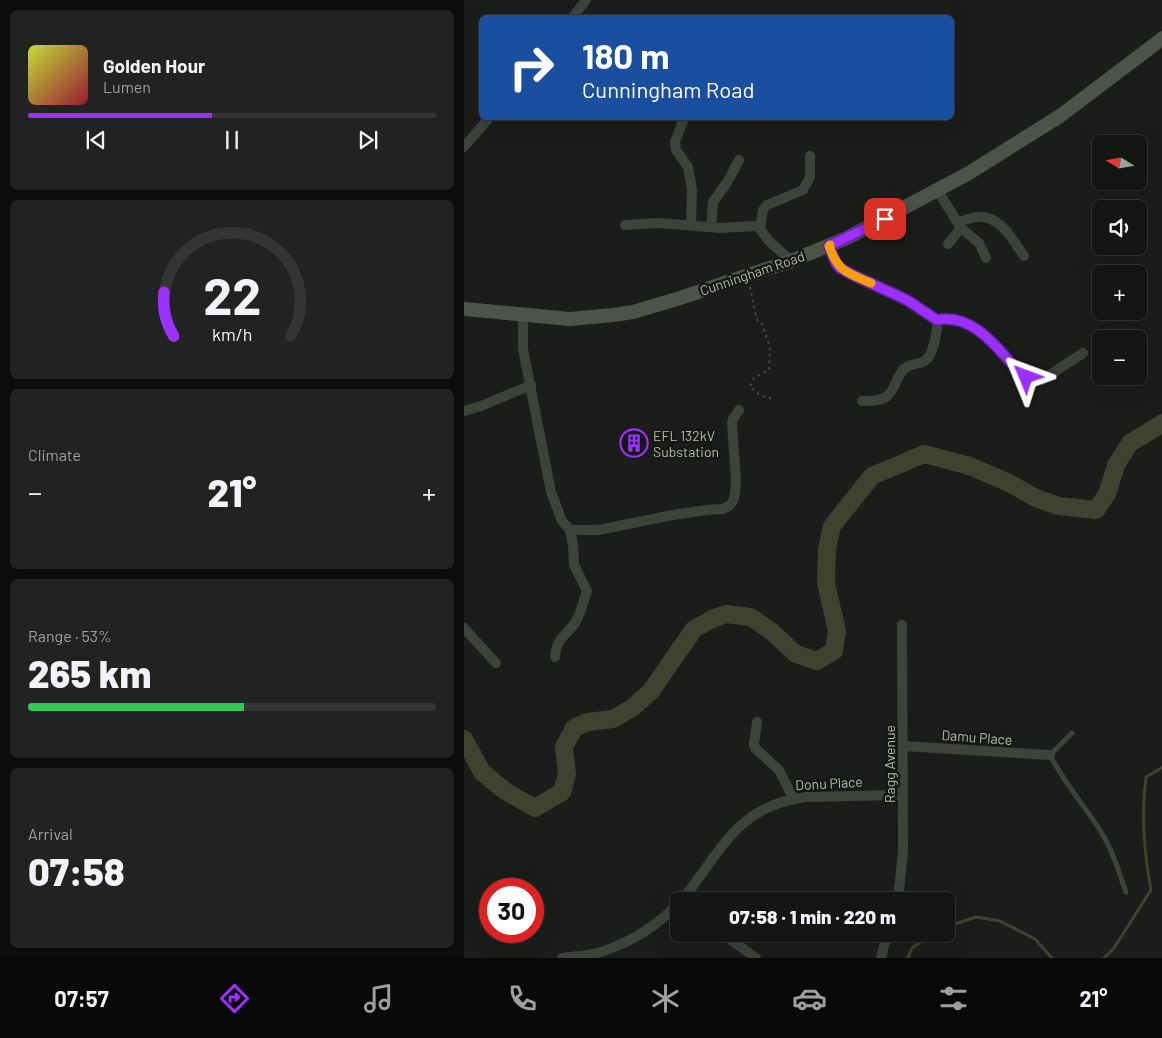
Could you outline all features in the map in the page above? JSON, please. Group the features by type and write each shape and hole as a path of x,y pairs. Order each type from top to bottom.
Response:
{"main road":[{"name":"Cunningham Road","path":"464,309 570,319 624,314 748,277 791,261 847,238 938,191 1024,140 1060,116 1162,38"}],"street":[{"path":"574,15 586,0"},
{"path":"464,147 487,120"},
{"path":"683,120 675,142 676,150 688,167 692,189 692,225"},
{"path":"760,229 762,210 767,205 803,190 810,177 810,156"},
{"path":"711,227 713,202 728,181 739,160"},
{"path":"938,191 960,226 979,243 986,258"},
{"path":"948,244 960,226 975,217 997,221 1003,226 1024,256"},
{"path":"625,225 659,223 711,227 752,226 760,229 769,241 791,261"},
{"path":"829,246 840,268 907,300 937,320 950,318 958,320 984,335 1022,375 1029,379 1042,380 1083,353"},
{"path":"523,314 523,349 551,492 562,521 570,530 574,565 587,592 575,622 560,638 556,647 555,657"},
{"path":"862,402 886,397 892,391 898,375 913,364 928,358 937,331 937,320"},
{"path":"464,411 531,385"},
{"path":"570,530 599,530 707,510 724,509 729,506 733,501 736,480 732,424 739,410"},
{"name":"Ragg Avenue","path":"898,892 903,851 902,625"},
{"path":"464,628 496,663"},
{"path":"757,722 755,748 779,770 793,798"},
{"name":"Damu Place","path":"903,746 1050,755"},
{"name":"Donu Place","path":"688,892 730,835 742,822 772,805 793,798 838,795 903,795"},
{"name":"Donu Place","path":"562,958 603,952 642,933 670,912"},
{"path":"734,942 756,958"},
{"path":"880,958 885,942"}],"lane":[{"path":"1072,733 1050,755 1061,776 1103,836 1126,892"}],"path":[{"path":"748,277 757,320 762,324 770,348 769,370 754,378 750,387 761,396 775,399"}],"waterway":[{"path":"464,739 482,772 505,791 535,808 562,792 567,774 564,747 574,728 587,722 613,719 632,708 651,691 694,629 712,619 726,614 751,617 771,631 796,654 817,661 834,651 837,631 826,583 827,549 832,526 872,476 924,454 970,466 1009,483 1036,498 1058,506 1096,510 1107,494 1116,465 1130,443 1163,423"},
{"path":"1104,958 1114,948 1151,890 1144,834 1144,791 1146,777 1163,767"},
{"path":"955,924 976,917 1000,921 1035,939 1052,958"},
{"path":"908,958 912,948 921,942"}],"slow traffic":[{"path":"830,245 833,257 840,268 871,283"}],"place":[{"name":"EFL 132kV Substation","path":"634,443"}],"route":[{"path":"885,219 829,246 840,268 907,300 937,320 950,318 958,320 984,335 1026,377"}]}
